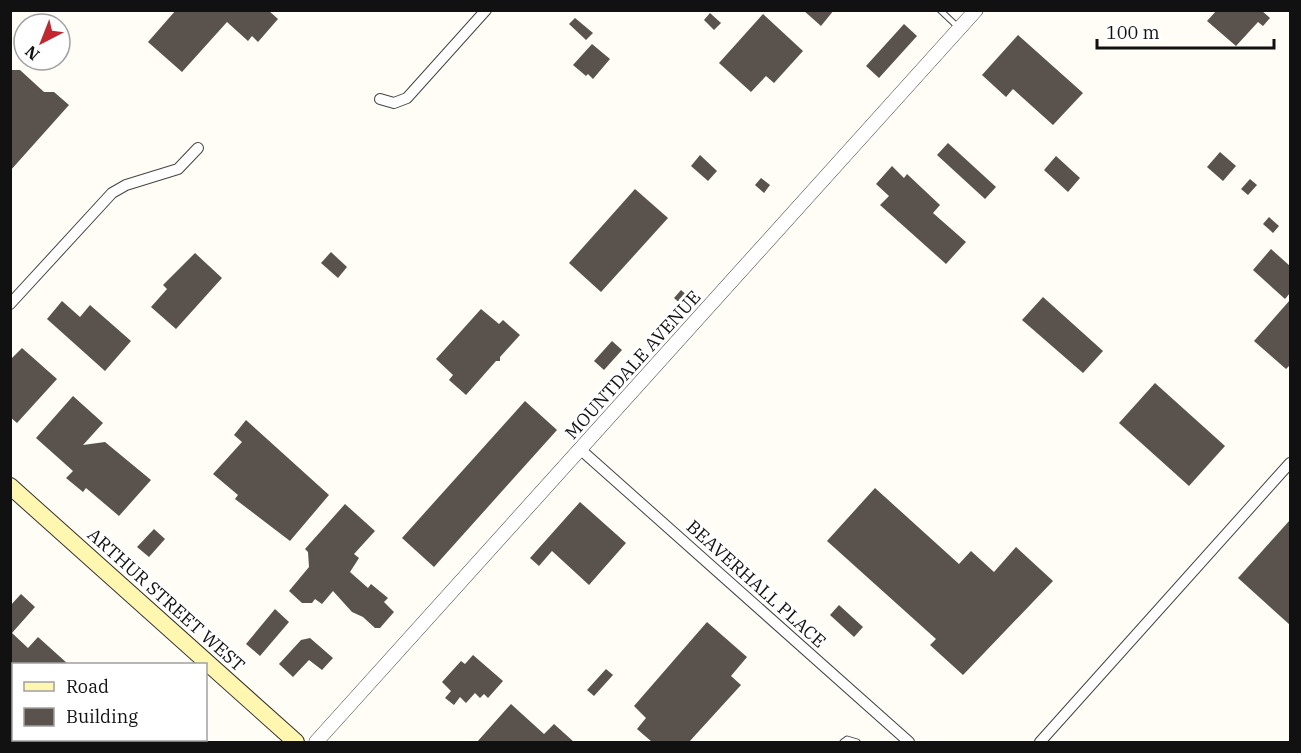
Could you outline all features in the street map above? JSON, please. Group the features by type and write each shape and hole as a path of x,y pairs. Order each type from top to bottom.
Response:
{"main road":[{"name":"ARTHUR STREET WEST","path":"10,486 296,742"}],"street":[{"path":"380,99 394,103 408,98 486,10"},
{"name":"MOUNTDALE AVENUE","path":"316,742 976,10"},
{"path":"10,304 112,193 126,185 178,169 198,148"},
{"name":"BEAVERHALL PLACE","path":"581,450 909,742"},
{"path":"1040,742 1290,463"}],"lane":[{"path":"940,10 960,29"},
{"path":"843,742 848,739 857,742"}],"building":[{"path":"176,10 268,10 278,19 258,42 252,36 248,41 227,22 182,72 148,42"},
{"path":"803,10 834,10 821,26"},
{"path":"1217,10 1261,10 1270,18 1263,26 1258,22 1236,46 1207,21"},
{"path":"710,13 721,23 714,30 704,20"},
{"path":"763,14 803,51 774,83 766,76 751,92 719,63"},
{"path":"575,18 593,33 586,40 569,24"},
{"path":"904,24 917,36 879,78 866,66"},
{"path":"1018,35 1083,93 1053,125 1013,89 1006,97 982,75"},
{"path":"592,44 610,59 593,79 573,65"},
{"path":"10,70 12,70 12,72 22,72 44,92 54,92 69,105 10,171"},
{"path":"948,143 996,187 985,199 937,155"},
{"path":"1220,152 1236,166 1223,181 1207,167"},
{"path":"700,155 717,171 708,181 691,166"},
{"path":"1056,156 1080,178 1068,192 1044,170"},
{"path":"892,166 904,178 907,174 940,205 933,213 966,242 946,264 880,205 889,196 876,184"},
{"path":"761,178 770,185 764,193 755,185"},
{"path":"1250,179 1257,185 1248,195 1241,189"},
{"path":"635,189 668,218 601,292 569,263"},
{"path":"1269,217 1279,226 1273,233 1263,224"},
{"path":"1271,249 1290,266 1290,293 1285,299 1253,270"},
{"path":"331,252 347,267 338,278 321,263"},
{"path":"195,253 222,278 176,329 151,307 167,289 163,285"},
{"path":"681,290 689,297 682,305 674,298"},
{"path":"1043,297 1103,351 1083,373 1022,320"},
{"path":"1290,300 1290,365 1286,369 1254,341"},
{"path":"62,301 80,317 90,305 131,341 105,371 47,319"},
{"path":"481,309 499,324 503,320 520,335 500,357 500,361 496,361 466,395 449,380 453,375 436,359"},
{"path":"612,341 622,350 604,370 594,361"},
{"path":"22,348 57,379 17,423 10,417 10,360"},
{"path":"1155,383 1225,446 1189,486 1119,423"},
{"path":"73,396 103,423 83,445 105,442 151,480 119,516 86,488 83,492 66,478 73,471 36,438"},
{"path":"525,401 557,430 434,567 402,538"},
{"path":"246,420 329,495 290,541 235,499 238,495 213,474 242,442 234,435"},
{"path":"875,488 959,564 971,551 994,572 1016,547 1053,581 963,675 930,645 936,639 827,541"},
{"path":"580,502 626,543 589,585 552,551 539,566 530,558"},
{"path":"345,504 375,531 354,554 359,558 350,572 368,588 371,584 388,598 384,602 394,612 380,628 375,628 363,617 352,612 333,591 322,604 315,599 312,603 302,603 289,591 309,567 308,552 305,549"},
{"path":"1290,520 1290,625 1238,578"},
{"path":"154,529 165,539 149,557 137,547"},
{"path":"21,594 35,607 12,633 28,648 38,637 67,663 10,664 10,606"},
{"path":"839,605 863,627 854,637 830,615"},
{"path":"275,609 289,622 260,656 246,644"},
{"path":"707,622 747,657 731,676 741,685 689,742 652,742 637,729 646,718 634,706"},
{"path":"310,638 333,658 322,670 309,660 293,677 279,664 301,640"},
{"path":"473,655 503,681 488,698 484,694 480,698 475,693 466,703 460,697 454,705 445,698 451,691 442,682 461,661 465,664"},
{"path":"606,669 613,675 594,696 587,690"},
{"path":"511,704 544,734 554,724 574,742 477,742"}]}
